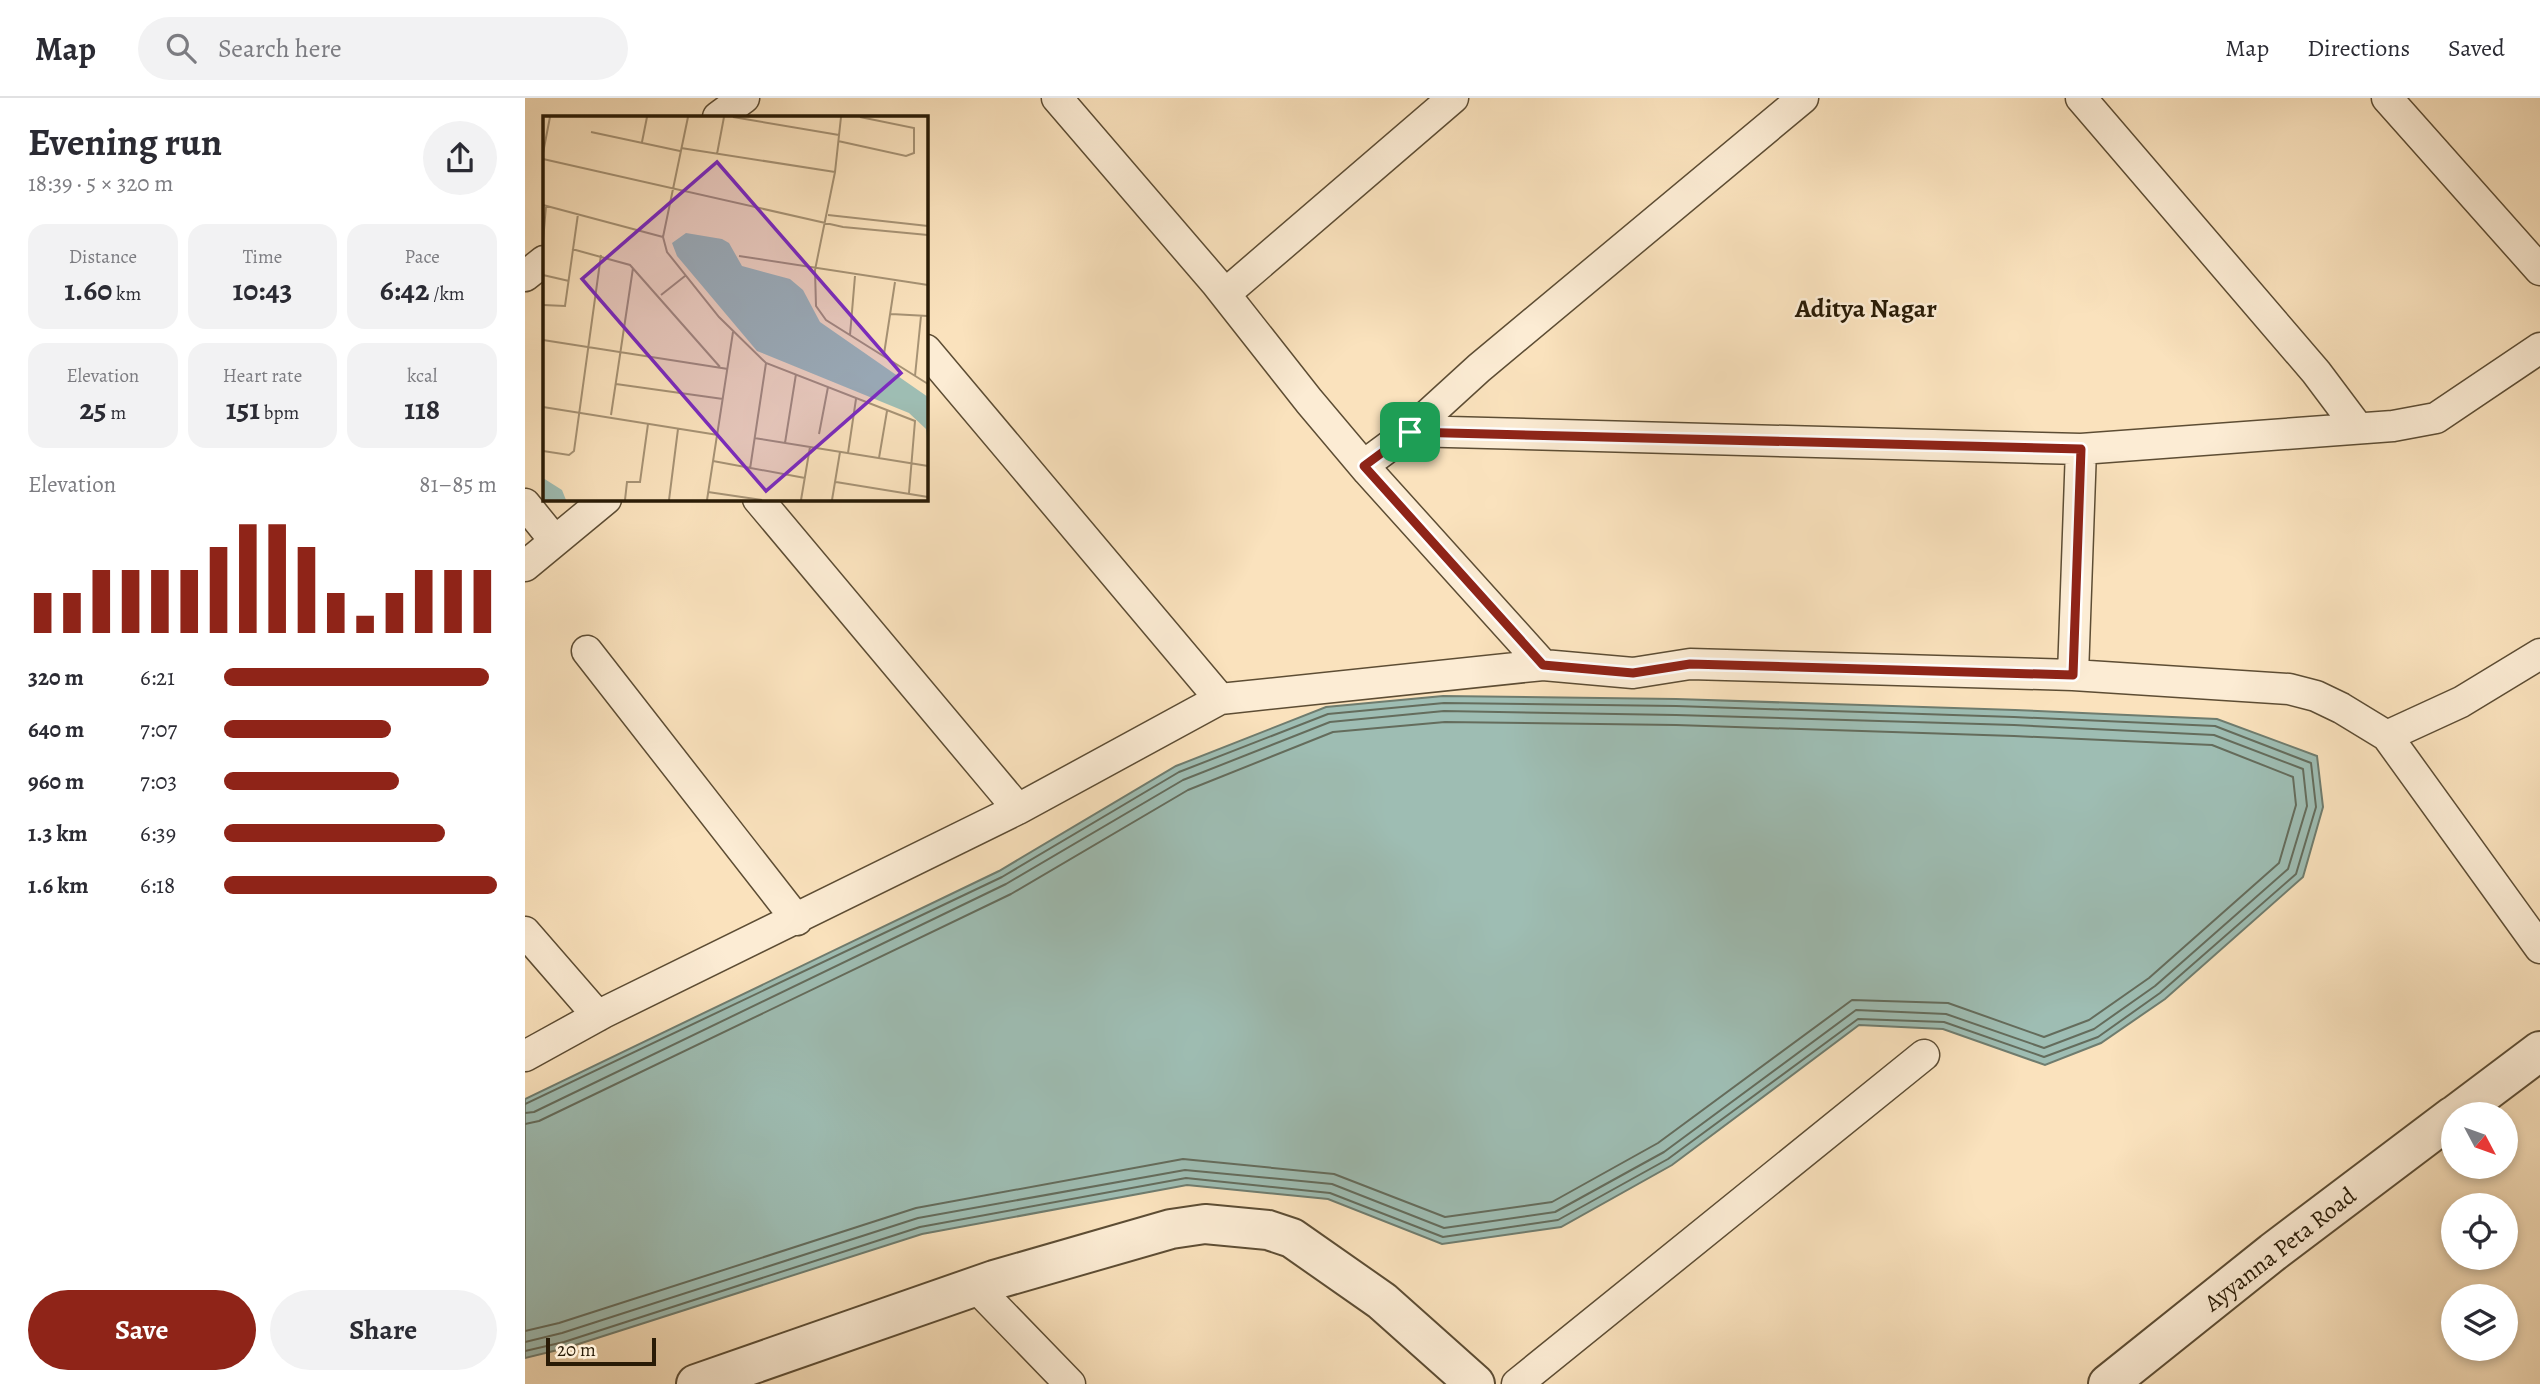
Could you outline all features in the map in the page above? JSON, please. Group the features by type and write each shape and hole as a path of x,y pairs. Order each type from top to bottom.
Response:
{"street":[{"path":"1058,98 1225,294 1364,466 1543,665"},
{"path":"1225,294 1453,98"},
{"path":"1364,466 1410,432 1479,368 1803,98"},
{"path":"2081,98 2316,372 2358,428"},
{"path":"2386,98 2540,270"},
{"path":"525,276 543,262"},
{"path":"1410,432 2081,449 2393,426 2436,418 2540,348"},
{"path":"927,351 1220,699"},
{"path":"2073,675 2081,449"},
{"path":"525,566 605,500"},
{"path":"759,500 1019,809"},
{"path":"525,504 555,541"},
{"path":"587,651 797,919"},
{"path":"2387,736 2461,702 2540,654"},
{"path":"525,1056 598,1016 1019,809 1220,699 1543,665 1633,673 1690,664 2073,675 2288,689 2316,696 2387,736 2540,948"},
{"path":"525,932 598,1016"},
{"name":"Ayyanna Peta Road","path":"2471,1102 2540,1051"},
{"path":"1517,1384 1924,1055"},
{"name":"Ayyanna Peta Road","path":"2108,1384 2273,1252 2441,1125"},
{"path":"708,1383 975,1286 1171,1229 1205,1224 1268,1230 1292,1238 1382,1301 1475,1384"},
{"path":"975,1286 1070,1384"}],"water":[{"path":"1443,696 1676,699 2217,719 2317,756 2323,807 2303,877 2165,999 2101,1043 2045,1065 1943,1029 1859,1025 1672,1165 1561,1227 1442,1244 1328,1199 1187,1185 922,1234 566,1348 525,1358 525,1099 999,871 1176,766 1326,707"}],"district":[{"name":"Aditya Nagar","path":"1866,308"}],"route":[{"path":"1410,432 2081,449 2073,675 1690,664 1633,673 1543,665 1364,466 1410,432"}]}
